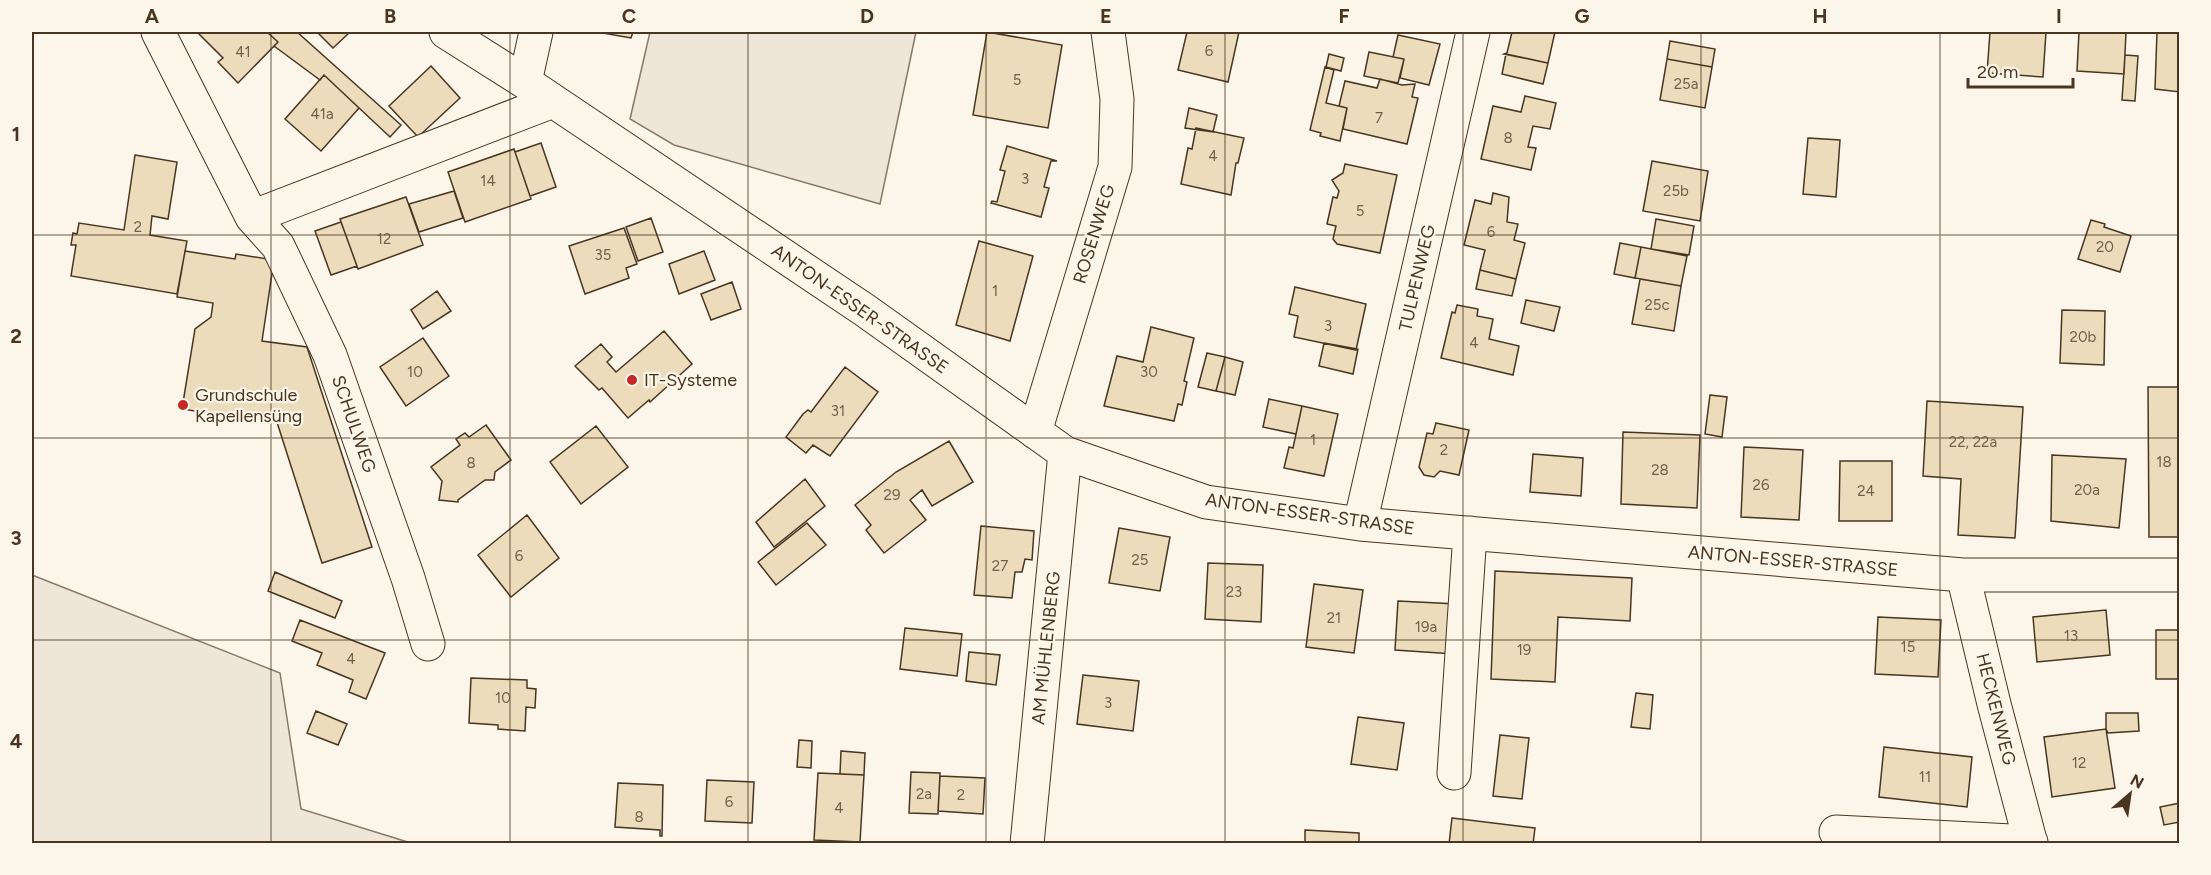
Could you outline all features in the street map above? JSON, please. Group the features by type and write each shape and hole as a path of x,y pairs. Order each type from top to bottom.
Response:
{"street":[{"name":"SCHULWEG","path":"158,32 252,217 278,246 330,355 408,578 428,644"},
{"name":"ANTON-ESSER-STRASSE","path":"446,32 525,82 866,311 1065,453 1206,502 1360,524 1963,575 2180,575"},
{"path":"525,82 536,32"},
{"name":"ROSENWEG","path":"1035,432 1114,167 1117,99 1108,32"},
{"name":"TULPENWEG","path":"1360,524 1473,32"},
{"path":"252,217 553,101"},
{"name":"AM MÜHLENBERG","path":"1027,843 1065,453"},
{"path":"1454,773 1470,533"},
{"name":"HECKENWEG","path":"1836,832 2031,843 1963,575"}],"shaded area":[{"path":"650,32 916,32 880,204 674,145 630,119"},
{"path":"32,575 280,673 301,809 411,843 32,843"}],"building":[{"path":"197,32 267,32 278,42 238,83 218,62 223,58"},
{"path":"267,32 297,32 401,125 390,137 324,75 320,80 274,46 278,42"},
{"path":"317,32 350,32 333,48"},
{"path":"597,32 633,32 631,38"},
{"path":"987,32 1062,45 1048,128 973,115"},
{"path":"1187,32 1239,32 1228,82 1178,70"},
{"path":"1512,32 1555,32 1548,63 1504,54 1507,53"},
{"path":"1990,32 2046,32 2043,77 1987,73"},
{"path":"2079,32 2126,32 2124,74 2077,71"},
{"path":"2157,32 2180,33 2180,92 2155,89"},
{"path":"1398,35 1440,44 1429,85 1400,78 1404,59 1393,57"},
{"path":"1670,41 1715,49 1712,67 1667,59"},
{"path":"1369,52 1404,59 1398,83 1364,76"},
{"path":"1329,54 1344,58 1341,71 1326,67"},
{"path":"1506,54 1548,63 1543,84 1502,74"},
{"path":"2125,55 2138,56 2135,101 2122,100"},
{"path":"1667,59 1712,67 1705,108 1660,100"},
{"path":"431,66 460,98 418,137 389,106"},
{"path":"1325,67 1334,70 1326,103 1347,108 1340,141 1320,136 1321,133 1310,130"},
{"path":"324,75 359,108 321,151 285,119"},
{"path":"1380,79 1402,85 1415,84 1412,97 1418,98 1407,144 1343,129 1347,108 1339,106 1345,81 1377,88"},
{"path":"1525,96 1556,103 1550,129 1533,126 1528,147 1536,148 1531,170 1481,159 1493,106 1521,112"},
{"path":"1189,108 1217,115 1213,132 1185,128"},
{"path":"1196,128 1244,138 1238,163 1236,163 1231,195 1181,184 1188,148 1192,149"},
{"path":"1808,138 1840,140 1836,197 1803,194"},
{"path":"541,143 556,187 530,196 515,152"},
{"path":"1007,146 1057,161 1051,161 1044,187 1049,188 1041,217 991,203 992,201 997,202 1005,171 1000,170"},
{"path":"514,149 531,199 465,222 448,172"},
{"path":"135,155 177,162 168,219 152,216 150,235 187,241 177,294 71,276 76,245 71,245 73,233 77,234 79,223 124,230"},
{"path":"1652,161 1708,171 1700,221 1643,211"},
{"path":"1345,164 1397,175 1380,253 1337,244 1333,239 1336,226 1327,224 1333,197 1337,198 1339,191 1332,180 1343,173"},
{"path":"454,191 463,218 419,232 409,204"},
{"path":"1493,193 1509,197 1507,222 1518,224 1514,240 1525,243 1516,279 1480,270 1485,250 1464,245 1475,200 1491,204"},
{"path":"406,197 423,245 358,269 340,219"},
{"path":"651,218 663,252 638,261 626,227"},
{"path":"1656,219 1694,226 1689,255 1651,249"},
{"path":"2091,220 2131,236 2120,272 2078,259"},
{"path":"341,222 357,266 331,275 315,231"},
{"path":"624,228 637,264 626,268 629,278 585,294 569,246"},
{"path":"979,241 1033,256 1010,341 956,325"},
{"path":"1620,243 1641,247 1635,278 1614,274"},
{"path":"1641,247 1687,256 1681,286 1635,278"},
{"path":"185,251 235,259 236,254 274,260 262,341 307,347 372,547 322,563 275,416 250,413 250,420 182,409 195,329 211,317 213,303 177,297"},
{"path":"704,251 715,280 679,294 669,264"},
{"path":"1480,270 1516,279 1512,296 1476,289"},
{"path":"1640,279 1681,286 1674,331 1632,324"},
{"path":"732,282 741,309 711,320 701,294"},
{"path":"1295,287 1366,304 1356,350 1294,337 1298,316 1289,314"},
{"path":"437,291 451,311 423,329 411,310"},
{"path":"1526,300 1560,307 1554,331 1521,323"},
{"path":"1457,305 1478,309 1477,316 1493,319 1489,339 1519,346 1513,375 1441,358 1452,312 1455,313"},
{"path":"2062,310 2105,311 2104,365 2060,363"},
{"path":"1151,327 1194,338 1184,381 1187,382 1182,405 1178,404 1174,421 1104,406 1117,356 1143,362"},
{"name":"IT-Systeme","path":"664,331 692,364 650,402 649,400 628,418 602,388 599,390 575,366 601,344 612,357 607,362 616,372"},
{"path":"423,338 449,376 406,406 380,367"},
{"path":"1324,343 1358,349 1353,374 1319,366"},
{"path":"1207,353 1225,357 1216,391 1198,387"},
{"path":"1225,357 1243,362 1235,395 1216,391"},
{"path":"845,367 878,392 830,456 813,445 806,453 786,437 803,414 808,410 811,412"},
{"path":"2148,387 2180,387 2180,537 2149,537"},
{"path":"1710,395 1727,397 1722,437 1705,434"},
{"path":"1269,399 1302,406 1296,434 1263,427"},
{"path":"1927,401 2023,407 2015,538 1958,535 1961,479 1923,476"},
{"path":"1302,406 1338,414 1324,476 1284,468 1289,447 1293,448"},
{"path":"1436,423 1469,430 1459,475 1440,471 1434,477 1424,475 1419,467 1427,433 1433,434"},
{"path":"486,425 511,460 495,472 494,480 485,480 458,502 439,500 442,481 431,467 460,445 456,439 465,433 469,437"},
{"path":"596,426 628,467 581,504 550,462"},
{"path":"1623,432 1700,435 1697,508 1621,504"},
{"path":"949,441 973,482 932,506 922,490 910,500 926,520 884,553 866,530 871,525 855,505 896,472"},
{"path":"1744,447 1803,450 1799,520 1741,517"},
{"path":"1533,454 1583,458 1581,496 1530,492"},
{"path":"2052,455 2126,459 2119,528 2051,521"},
{"path":"1840,461 1892,461 1892,521 1839,521"},
{"path":"805,479 825,506 774,547 756,522"},
{"path":"527,515 559,558 511,597 478,555"},
{"path":"807,523 826,545 776,585 758,562"},
{"path":"981,526 1034,531 1032,560 1025,559 1022,572 1015,572 1012,598 974,595"},
{"path":"1119,528 1170,537 1160,591 1109,583"},
{"path":"1208,563 1263,565 1261,622 1205,619"},
{"path":"1495,571 1632,578 1630,621 1558,617 1555,682 1491,679"},
{"path":"275,572 342,601 335,618 268,591"},
{"path":"1314,584 1363,590 1354,653 1306,647"},
{"path":"1398,601 1457,604 1454,654 1395,650"},
{"path":"2106,610 2110,655 2037,662 2033,617"},
{"path":"1878,617 1941,620 1938,677 1875,674"},
{"path":"300,620 385,653 366,699 349,692 353,680 317,665 322,653 292,641"},
{"path":"905,628 962,634 957,676 900,669"},
{"path":"2156,630 2180,630 2180,679 2156,679"},
{"path":"969,652 1000,655 996,685 966,681"},
{"path":"1083,675 1139,681 1133,731 1077,724"},
{"path":"471,678 527,680 527,688 536,689 535,708 526,707 525,731 498,729 498,725 469,723"},
{"path":"1636,693 1653,695 1650,729 1631,727"},
{"path":"316,711 347,724 338,745 307,733"},
{"path":"2106,713 2138,713 2139,731 2108,733"},
{"path":"1358,717 1404,723 1397,770 1351,764"},
{"path":"2106,729 2115,788 2052,797 2044,737"},
{"path":"1500,735 1529,738 1522,799 1493,796"},
{"path":"799,740 812,741 811,768 797,767"},
{"path":"1884,747 1972,757 1967,807 1879,797"},
{"path":"841,751 865,753 864,775 840,774"},
{"path":"911,772 940,773 938,814 909,813"},
{"path":"818,773 864,775 860,842 814,840"},
{"path":"940,776 985,778 983,814 938,811"},
{"path":"707,780 754,782 752,823 705,821"},
{"path":"618,783 663,785 662,836 660,836 660,830 615,827"},
{"path":"2180,803 2180,822 2164,825 2160,807"},
{"path":"1452,818 1535,828 1533,844 1449,844"},
{"path":"1305,830 1359,833 1359,844 1305,844"}],"place":[{"name":"IT-Systeme","path":"632,380"},
{"name":"Grundschule Kapellensüng","path":"183,405"}]}
